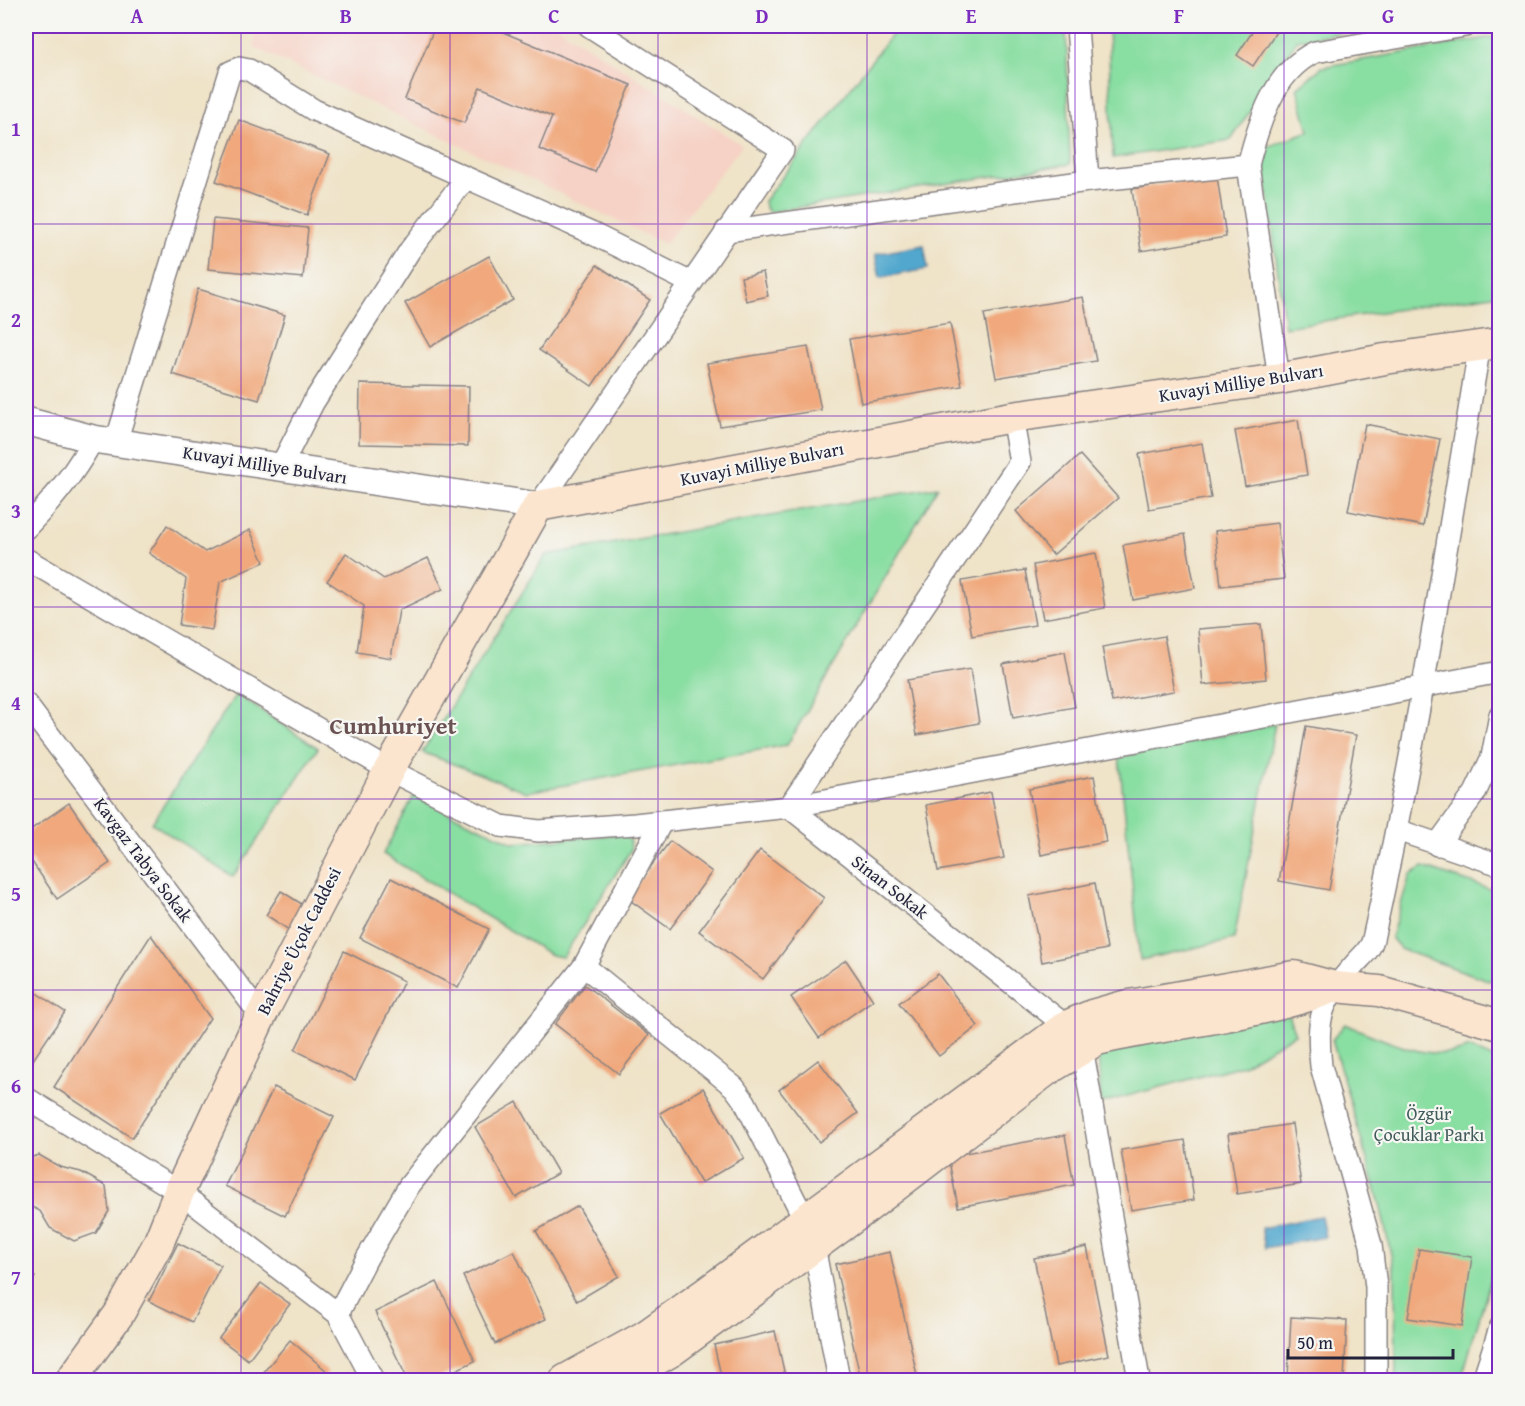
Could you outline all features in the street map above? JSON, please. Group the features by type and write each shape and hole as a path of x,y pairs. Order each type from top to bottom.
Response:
{"main road":[{"name":"Kuvayi Milliye Bulvarı","path":"538,506 1012,417 1279,379 1385,359 1490,344"},
{"name":"Bahriye Üçok Caddesi","path":"71,1380 119,1314 158,1244 179,1192 261,1016 389,770 538,506"},
{"path":"621,1380 672,1351 1046,1071 1092,1015 1124,1006 1294,976 1335,987 1379,991 1500,1025"},
{"path":"565,1380 645,1336 804,1218 1074,1037"}],"street":[{"path":"538,506 783,150 589,26"},
{"path":"1077,26 1088,181"},
{"path":"1279,379 1248,165 1259,122 1269,101 1282,82 1306,57 1315,52 1465,26"},
{"path":"26,528 49,504 82,459 104,440 230,72 239,68 249,70 314,110 591,233 691,283"},
{"path":"726,231 1088,181 1248,165"},
{"path":"280,468 313,403 404,260 466,178"},
{"path":"1376,1380 1376,1287 1371,1245 1321,1066 1320,1015 1335,987 1371,945 1397,830 1490,344"},
{"path":"789,807 1020,462 1012,417"},
{"name":"Kuvayi Milliye Bulvarı","path":"26,421 104,440 538,506"},
{"path":"26,559 389,770 501,826 539,831 789,807 1500,672"},
{"name":"Kavgaz Tabya Sokak","path":"26,704 261,1016"},
{"path":"1437,845 1479,784 1492,757 1500,715"},
{"name":"Sinan Sokak","path":"789,807 1074,1037"},
{"path":"338,1314 367,1258 409,1186 584,966 662,821"},
{"path":"1397,830 1500,865"},
{"path":"584,966 734,1087 745,1102 804,1218"},
{"path":"1074,1037 1139,1380"},
{"path":"26,1098 179,1192 338,1314 373,1380"},
{"path":"814,1246 839,1380"},
{"path":"1483,1380 1500,1328"}],"shaded area":[{"path":"256,26 556,26 742,145 665,244 254,47"}],"green space":[{"path":"898,26 1066,26 1070,164 769,212 764,201"},
{"path":"1108,26 1379,26 1297,40 1231,140 1113,158"},
{"path":"1499,36 1499,294 1285,327 1262,149 1309,131 1297,88 1322,67"},
{"path":"938,487 787,745 527,792 422,752 546,555"},
{"path":"236,694 318,748 233,877 152,823"},
{"path":"1275,724 1234,939 1140,960 1119,757"},
{"path":"414,796 513,843 624,834 630,841 631,850 563,957 551,955 383,854"},
{"path":"1423,867 1499,892 1499,984 1400,949 1391,937 1410,875"},
{"path":"1287,1012 1295,1034 1243,1065 1101,1103 1098,1050"},
{"name":"Özgür Çocuklar Parkı","path":"1345,1024 1406,1048 1439,1053 1469,1048 1499,1061 1499,1251 1461,1380 1396,1380 1395,1273 1380,1204 1332,1040"}],"water":[{"path":"924,245 928,269 880,278 875,254"},
{"path":"1321,1216 1325,1237 1265,1248 1261,1228"}],"building":[{"path":"435,26 488,26 631,85 595,172 539,149 552,117 480,87 464,123 405,99"},
{"path":"1256,26 1280,26 1253,66 1237,55"},
{"path":"239,120 330,154 307,215 216,181"},
{"path":"1217,176 1226,237 1141,251 1132,189"},
{"path":"213,219 308,228 303,278 208,269"},
{"path":"489,256 513,300 430,347 405,303"},
{"path":"597,265 650,300 592,386 539,350"},
{"path":"763,272 768,296 746,301 741,277"},
{"path":"198,289 285,315 259,400 172,374"},
{"path":"1083,297 1096,361 996,378 984,314"},
{"path":"950,323 962,386 861,403 849,339"},
{"path":"808,347 821,410 720,426 707,363"},
{"path":"360,384 469,386 468,446 359,444"},
{"path":"1298,420 1307,475 1245,486 1235,431"},
{"path":"1365,424 1440,439 1423,526 1348,511"},
{"path":"1202,443 1211,498 1149,509 1139,454"},
{"path":"1080,455 1118,498 1053,555 1016,511"},
{"path":"1277,523 1284,579 1221,586 1215,531"},
{"path":"167,525 205,552 250,530 264,562 220,582 212,630 179,625 186,579 149,553"},
{"path":"1185,534 1195,588 1133,600 1123,545"},
{"path":"346,553 384,579 428,558 443,589 399,610 391,658 357,652 364,606 327,581"},
{"path":"1096,553 1105,608 1043,619 1033,565"},
{"path":"1025,570 1035,625 972,636 962,581"},
{"path":"1261,624 1266,679 1203,685 1198,629"},
{"path":"1164,636 1174,691 1112,702 1102,647"},
{"path":"1065,652 1075,707 1013,718 1003,664"},
{"path":"970,669 979,723 917,735 907,680"},
{"path":"1306,726 1356,735 1329,890 1279,881"},
{"path":"26,745 32,749 26,759"},
{"path":"1094,776 1106,842 1041,855 1029,789"},
{"path":"991,792 1004,858 938,871 926,805"},
{"path":"69,803 110,863 57,899 26,853 26,833"},
{"path":"670,841 712,872 670,929 627,898"},
{"path":"760,850 824,898 763,979 699,931"},
{"path":"391,878 489,929 458,988 360,938"},
{"path":"1095,883 1107,949 1042,962 1029,896"},
{"path":"281,891 305,906 289,930 266,915"},
{"path":"151,935 210,1018 132,1138 54,1087"},
{"path":"344,951 404,981 355,1080 295,1050"},
{"path":"846,960 873,1000 819,1038 791,997"},
{"path":"938,974 978,1026 939,1056 899,1003"},
{"path":"585,985 649,1035 619,1074 555,1024"},
{"path":"26,986 65,1012 29,1066 26,1064"},
{"path":"818,1060 858,1113 819,1142 779,1090"},
{"path":"274,1087 334,1117 285,1216 225,1186"},
{"path":"703,1088 744,1158 701,1183 660,1113"},
{"path":"517,1102 558,1173 516,1198 475,1127"},
{"path":"1292,1124 1301,1184 1237,1194 1228,1134"},
{"path":"1065,1135 1074,1185 958,1207 948,1156"},
{"path":"1185,1140 1194,1200 1131,1210 1121,1150"},
{"path":"39,1155 60,1167 81,1172 106,1186 109,1211 96,1233 74,1241 50,1228 40,1211 26,1204 26,1159"},
{"path":"578,1206 619,1276 577,1301 536,1231"},
{"path":"178,1243 221,1265 192,1322 149,1301"},
{"path":"1087,1247 1109,1355 1056,1366 1034,1258"},
{"path":"1419,1249 1472,1257 1462,1326 1408,1318"},
{"path":"514,1251 546,1319 495,1344 463,1276"},
{"path":"890,1252 918,1380 861,1380 835,1264"},
{"path":"26,1271 35,1277 26,1292"},
{"path":"437,1282 475,1361 435,1380 408,1380 375,1312"},
{"path":"261,1283 290,1304 248,1360 219,1338"},
{"path":"1291,1317 1347,1320 1344,1380 1288,1377"},
{"path":"775,1331 786,1380 722,1380 714,1345"},
{"path":"290,1340 328,1372 321,1380 257,1380"}],"district":[{"name":"Cumhuriyet","path":"393,726"}]}
